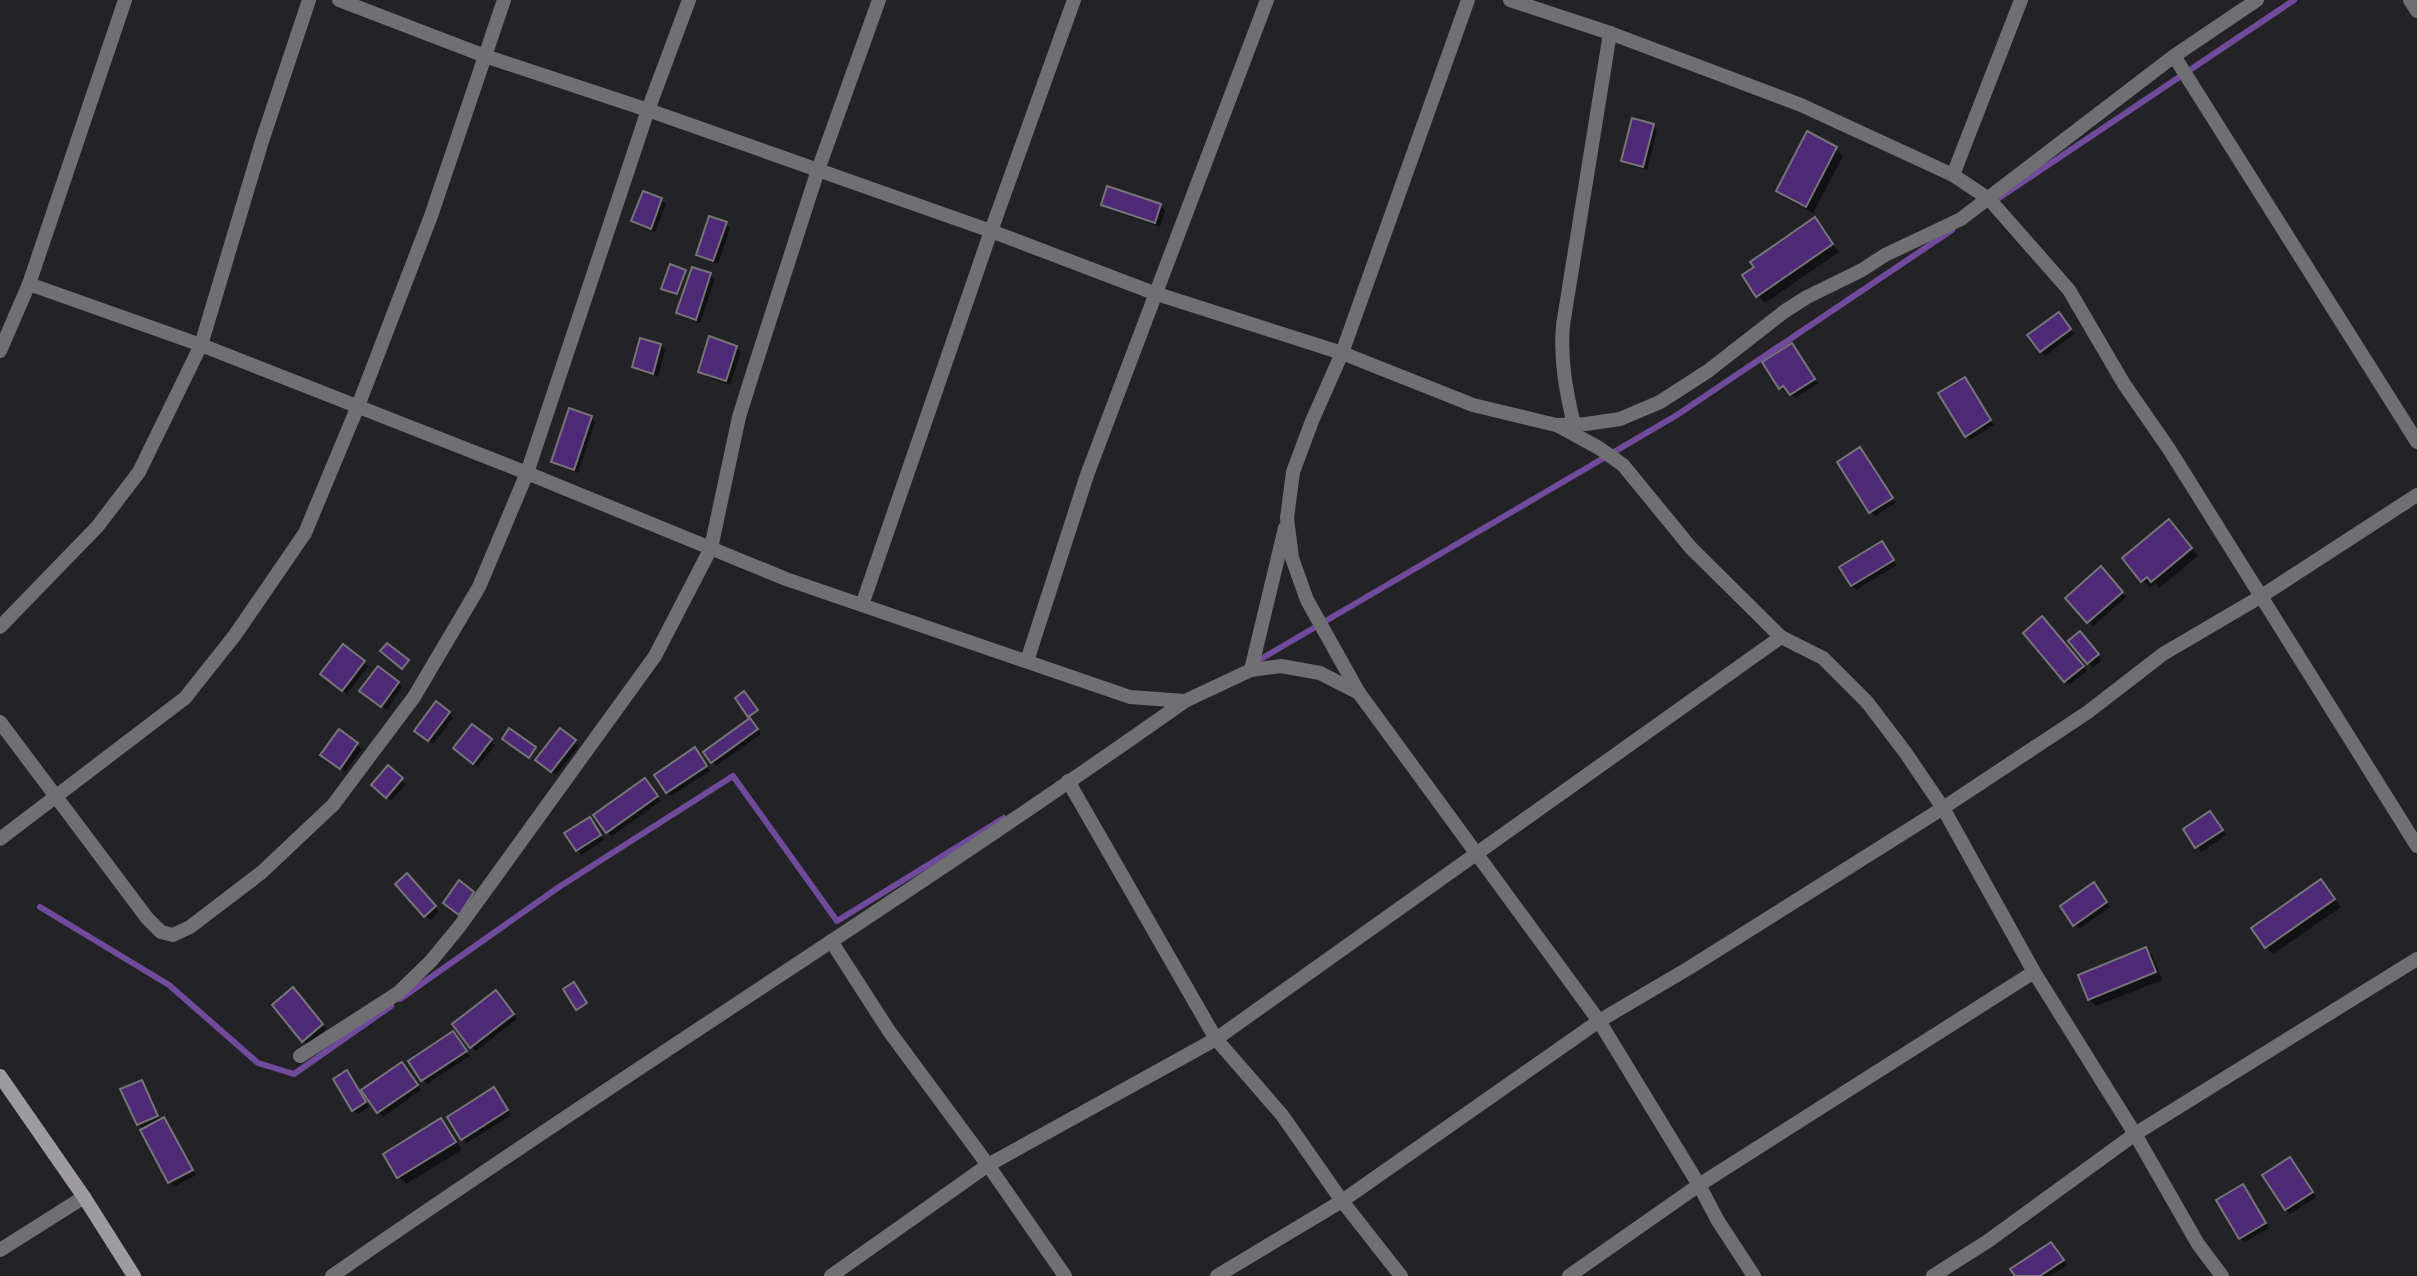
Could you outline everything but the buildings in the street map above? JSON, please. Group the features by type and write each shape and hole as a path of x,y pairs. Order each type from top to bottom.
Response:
{"main road":[{"path":"0,1076 84,1197 134,1276"}],"street":[{"path":"0,351 29,285 125,0"},
{"path":"0,627 97,527 139,472 201,345 262,141 309,0"},
{"path":"339,0 485,56 648,110 991,231 1154,293 1342,353 1473,405 1556,425 1620,419 1660,402 1708,372 1784,311 1807,297 1862,270 1885,255 1961,219 2174,56 2257,0"},
{"path":"0,839 185,698 235,635 305,533 358,406 431,216 504,0"},
{"path":"0,722 147,918 161,932 173,935 190,927 262,872 333,806 406,708 479,587 527,473 648,110 689,0"},
{"path":"300,1056 398,993 438,953 655,656 711,548 739,417 818,170 879,0"},
{"path":"862,605 1074,0"},
{"path":"1027,661 1087,475 1267,0"},
{"path":"1251,670 1287,517 1293,472 1311,421 1342,353 1468,0"},
{"path":"1510,0 1610,33 1801,105 1953,175 1989,199 2069,290 2124,384 2169,449 2417,846"},
{"path":"1953,175 2021,0"},
{"path":"2410,0 2417,11"},
{"path":"1574,425 1564,381 1561,351 1563,325 1610,33"},
{"path":"2174,56 2417,442"},
{"path":"29,285 201,345 527,473 786,579 1130,697 1185,701"},
{"path":"1556,425 1600,448 1623,465 1691,548 1781,637 1823,658 1867,702 1943,808 2034,972 2135,1134 2198,1244 2222,1276"},
{"path":"1217,1276 1342,1201 1599,1021 1689,968 1943,808 2088,712 2163,654 2260,597 2417,495"},
{"path":"1287,517 1292,558 1307,600 1359,693 1599,1021 1718,1221 1755,1276"},
{"path":"831,1276 988,1164 1216,1038 1781,637"},
{"path":"332,1276 438,1202 831,941 1185,701 1251,670 1281,666 1320,673 1359,693"},
{"path":"1068,781 1216,1038 1282,1115 1342,1201 1401,1276"},
{"path":"831,941 889,1031 988,1164 1065,1276"},
{"path":"1933,1276 1988,1241 2135,1134 2417,959"},
{"path":"1569,1276 1699,1185 2034,972"},
{"path":"0,1250 84,1197"}],"waterway":[{"path":"1993,202 2294,0"},
{"path":"1254,663 1677,415 1952,230"},
{"path":"400,999 559,887 733,776 837,921 1004,818"},
{"path":"40,907 169,985 258,1063 294,1074 391,1006"}]}
